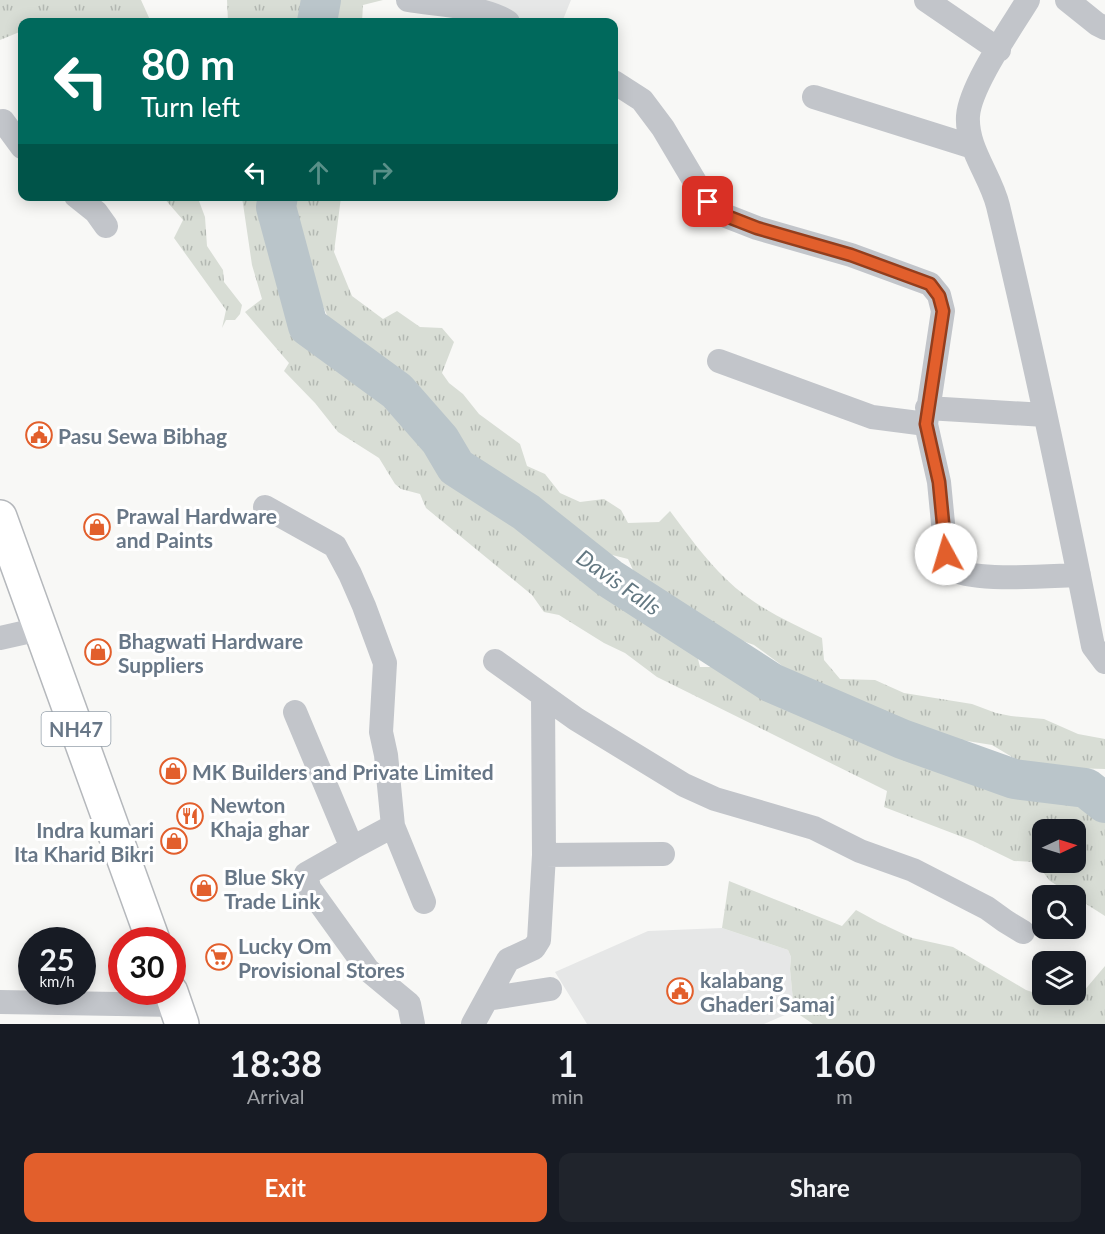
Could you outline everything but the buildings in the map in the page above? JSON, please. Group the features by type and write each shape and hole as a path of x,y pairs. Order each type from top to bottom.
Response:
{"highway":[{"name":"NH47","path":"0,517 148,927"}],"street":[{"path":"408,0 483,12 502,18"},
{"path":"926,0 999,50"},
{"path":"1028,0 972,94 968,118 973,147 997,202 1046,415 1093,646 1105,662"},
{"path":"1067,0 1105,28"},
{"path":"618,85 642,100 663,128 701,192 716,212 757,228 851,255 930,284 939,296 943,311 927,416 939,482 946,554 953,570 963,574 995,576 1079,575"},
{"path":"814,96 973,147"},
{"path":"0,124 3,121 18,142"},
{"path":"82,201 96,212 106,226"},
{"path":"719,361 872,417 1046,415"},
{"path":"265,507 335,546 364,606 385,663 381,732 386,755 393,826 424,902"},
{"path":"0,638 40,629"},
{"path":"495,661 576,719 684,785 715,799 814,828 860,851 913,870 987,908 1023,932"},
{"path":"473,1024 508,960 534,948 539,940 544,855 543,696"},
{"path":"295,711 352,848"},
{"path":"393,826 306,874 309,888 368,970 409,1004 413,1024"},
{"path":"544,855 663,854"},
{"path":"487,999 550,989"},
{"path":"0,1002 177,1007"}],"shaded area":[{"path":"429,0 571,0 564,18 500,18"},
{"name":"kalabang Ghaderi Samaj","path":"722,928 788,950 791,957 794,1011 764,1024 587,1024 555,972 648,931"}],"green space":[{"path":"0,0 141,0 149,18 18,18 18,33 0,40"},
{"path":"227,0 317,0 315,18 228,18"},
{"path":"328,0 383,0 363,5 362,18 325,18"},
{"path":"166,201 199,201 205,217 207,246 223,270 224,282 242,305 240,314 235,320 226,320 222,328 226,310 174,238 183,220"},
{"path":"243,201 272,201 275,257 292,285 291,308 307,341 324,349 370,382 387,390 409,419 427,453 436,444 449,463 471,482 492,511 503,513 516,524 547,541 564,561 609,587 631,610 694,643 700,667 734,663 752,680 771,690 785,702 835,716 856,731 895,741 912,757 934,769 997,792 1074,802 1094,810 1105,820 1105,916 1086,904 1086,885 1056,885 1044,873 1086,873 1086,819 1032,819 1032,862 1014,861 973,841 884,807 887,791 657,677 625,653 604,643 559,615 544,612 532,595 426,508 420,494 401,489 395,484 379,458 338,432 315,403 284,371 289,363 245,312 262,299 252,265"},
{"path":"288,201 340,201 334,252 352,296 383,319 397,311 420,327 442,328 454,342 442,373 479,414 520,444 527,466 545,474 560,493 580,502 604,499 621,510 628,523 659,522 670,511 704,555 737,589 772,613 822,638 824,660 840,679 875,680 904,693 972,704 1011,716 1044,719 1078,734 1105,739 1105,769 1068,768 1019,761 992,745 930,735 889,720 879,710 803,692 780,664 754,645 663,609 638,581 628,559 573,545 553,528 526,499 457,463 441,417 409,383 372,361 331,324 301,257 288,234"},
{"path":"729,881 842,926 856,910 912,938 953,947 1032,992 1032,1005 1086,1005 1086,988 1105,966 1105,1024 813,1024 794,1011 791,957 788,950 722,928"}],"waterway":[{"name":"Davis Falls","path":"318,18 321,0"},
{"name":"Davis Falls","path":"277,201 276,207 308,326 397,391 440,440 456,467 526,512 609,578 772,683 902,739 1014,779 1086,788 1105,803"}],"place":[{"name":"Pasu Sewa Bibhag","path":"39,435"},
{"name":"Prawal Hardware and Paints","path":"97,527"},
{"name":"Bhagwati Hardware Suppliers","path":"98,652"},
{"name":"MK Builders and Private Limited","path":"173,771"},
{"name":"Newton Khaja ghar","path":"190,816"},
{"name":"Indra kumari Ita Kharid Bikri","path":"174,841"},
{"name":"Blue Sky Trade Link","path":"204,888"},
{"name":"Lucky Om Provisional Stores","path":"219,957"},
{"name":"kalabang Ghaderi Samaj","path":"680,991"}],"route":[{"path":"708,202 716,212 757,228 851,255 930,284 939,296 943,311 926,424 939,482 946,554"}]}
